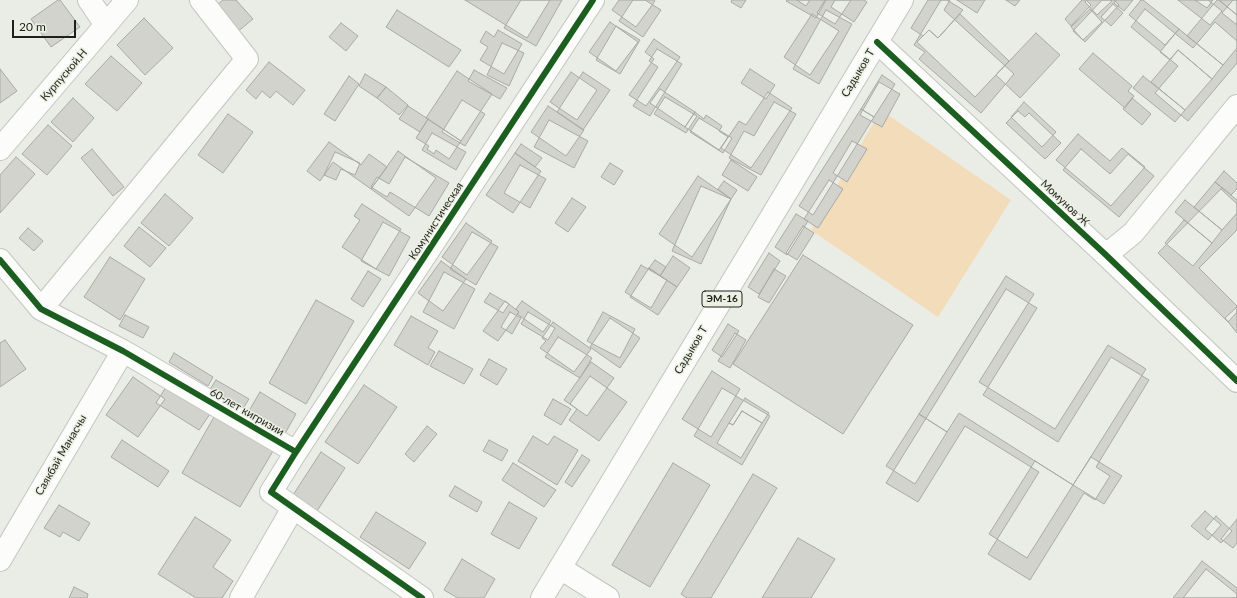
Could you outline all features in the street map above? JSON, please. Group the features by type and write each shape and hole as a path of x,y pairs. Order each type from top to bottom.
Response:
{"main road":[{"path":"89,0 106,25"},
{"name":"Курпуской.Н","path":"0,149 126,0"},
{"path":"41,309 247,59 201,0"},
{"name":"Комунистическая","path":"296,452 593,0"},
{"name":"Садыков Т","path":"542,598 902,0"},
{"name":"Момунов Ж","path":"877,42 1106,255 1237,381"},
{"path":"1106,255 1133,233 1237,106"},
{"name":"60-лет кигризии","path":"0,260 41,309 123,351 296,452"},
{"name":"Саякбай Манасчы","path":"0,560 123,351"},
{"path":"296,452 271,492 422,598"},
{"path":"241,598 293,508"},
{"path":"560,568 608,598"}],"shaded area":[{"path":"881,110 1011,200 938,317 811,230"}],"building":[{"path":"60,0 80,27 51,47 31,19"},
{"path":"223,0 236,0 253,19 236,33 214,7"},
{"path":"465,0 550,0 527,38"},
{"path":"521,0 562,0 536,46 504,28"},
{"path":"619,0 655,1 636,27 612,10"},
{"path":"633,0 645,0 661,10 643,37 619,21"},
{"path":"732,0 746,0 741,8 731,2"},
{"path":"797,0 810,0 806,6"},
{"path":"825,0 851,0 835,24 817,13"},
{"path":"826,0 816,18 786,1"},
{"path":"835,0 864,0 867,2 854,22 831,7"},
{"path":"928,0 947,0 963,10 938,38 929,30 923,36 911,28"},
{"path":"941,0 950,0 944,10 1014,74 981,113 919,59 925,52 914,45"},
{"path":"957,0 985,0 977,13"},
{"path":"1006,0 1020,0 1015,6"},
{"path":"1082,0 1086,0 1091,5 1071,26 1065,19"},
{"path":"1087,0 1112,1 1097,15 1085,2"},
{"path":"1102,0 1114,0 1119,5 1085,42 1073,31"},
{"path":"1116,0 1133,0 1124,11 1114,3"},
{"path":"1141,0 1143,0 1179,29 1165,45 1129,15"},
{"path":"1178,0 1208,0 1222,11 1210,25"},
{"path":"1195,0 1213,0 1207,8"},
{"path":"1217,0 1237,15 1237,48 1223,65 1187,36"},
{"path":"1219,0 1237,0 1237,15"},
{"path":"1233,0 1237,0 1237,25 1222,13"},
{"path":"1113,4 1123,13 1111,26 1101,17"},
{"path":"1090,9 1102,22 1083,40 1071,27"},
{"path":"1145,9 1193,48 1215,22 1237,41 1237,63 1188,121 1155,93 1178,66 1131,27"},
{"path":"397,10 461,50 449,67 386,27"},
{"path":"826,10 852,24 819,84 793,69"},
{"path":"812,14 839,31 810,75 784,57"},
{"path":"960,14 1009,61 975,97 917,42 929,30 938,38"},
{"path":"144,18 173,48 145,75 117,45"},
{"path":"610,22 638,42 616,71 589,52"},
{"path":"341,23 358,36 346,51 329,37"},
{"path":"616,26 640,40 620,74 596,60"},
{"path":"1179,29 1223,65 1212,79 1178,50 1170,60 1160,52"},
{"path":"498,30 522,44 504,74 480,60 488,47 480,42 486,31 494,37"},
{"path":"1036,33 1060,55 1020,98 996,75"},
{"path":"654,39 680,57 646,106 629,95 654,59 645,52"},
{"path":"502,43 524,53 509,86 487,75"},
{"path":"657,49 682,64 650,116 633,106 658,67 649,61"},
{"path":"1178,50 1212,79 1185,110 1151,82"},
{"path":"1093,53 1132,86 1128,91 1134,96 1125,108 1079,69"},
{"path":"111,56 142,83 117,111 85,84"},
{"path":"269,62 305,90 293,105 276,91 270,98 262,91 256,99 246,90"},
{"path":"0,69 17,91 0,103"},
{"path":"750,69 775,85 766,99 741,83"},
{"path":"474,70 507,88 500,99 468,81"},
{"path":"457,71 492,94 461,141 426,118"},
{"path":"571,72 597,90 577,120 550,102"},
{"path":"583,72 610,90 583,130 557,112"},
{"path":"365,74 386,87 377,98 359,86"},
{"path":"882,75 895,84 874,117 861,109"},
{"path":"349,76 359,84 335,121 324,114"},
{"path":"1143,76 1185,110 1175,122 1133,88"},
{"path":"879,82 900,94 882,127 860,115"},
{"path":"386,87 408,105 399,115 377,98"},
{"path":"660,89 695,112 685,127 650,103"},
{"path":"768,92 792,108 751,168 721,148 739,121 746,125"},
{"path":"665,97 697,116 686,133 654,114"},
{"path":"73,98 94,118 73,142 51,122"},
{"path":"1132,98 1151,114 1142,125 1123,109"},
{"path":"462,100 485,114 465,146 442,132"},
{"path":"774,102 796,114 761,175 729,158 744,131 754,136"},
{"path":"1024,102 1056,132 1042,147 1011,117"},
{"path":"408,106 428,119 420,132 399,119"},
{"path":"548,106 584,130 566,156 531,132"},
{"path":"861,109 874,117 813,215 799,206"},
{"path":"1018,111 1025,117 1029,113 1061,143 1045,159 1006,123"},
{"path":"695,112 704,119 706,115 722,126 719,131 728,137 719,150 685,127"},
{"path":"228,114 253,132 223,173 198,155"},
{"path":"699,118 732,138 723,153 690,132"},
{"path":"428,119 461,141 449,159 436,150 434,154 427,149 429,146 416,138"},
{"path":"549,120 588,141 574,168 534,147"},
{"path":"48,125 72,146 47,175 22,154"},
{"path":"432,133 466,152 456,170 422,150"},
{"path":"1078,134 1110,161 1122,148 1145,167 1111,206 1056,160"},
{"path":"852,141 867,149 847,182 833,173"},
{"path":"329,142 361,165 369,154 387,167 371,189 333,162 320,181 307,171"},
{"path":"521,144 542,158 535,167 515,153"},
{"path":"92,149 124,187 113,196 81,158"},
{"path":"1081,149 1110,174 1128,154 1154,176 1119,217 1063,170"},
{"path":"398,151 436,178 409,216 371,189"},
{"path":"335,152 360,163 355,175 341,169 336,180 324,175"},
{"path":"515,153 541,171 513,213 486,195"},
{"path":"16,157 35,174 0,213 0,175"},
{"path":"405,157 449,183 429,216 390,192 387,197 371,187 377,177 389,184"},
{"path":"731,160 757,177 748,191 722,175"},
{"path":"610,163 623,171 614,185 601,177"},
{"path":"520,165 546,179 530,208 504,193"},
{"path":"1224,171 1237,183 1237,189 1231,195 1215,182"},
{"path":"698,176 731,199 692,257 659,234"},
{"path":"829,180 843,189 818,228 804,219"},
{"path":"724,181 737,190 731,199 718,189"},
{"path":"1215,182 1237,200 1237,213 1222,230 1194,207"},
{"path":"701,186 731,199 701,264 672,251"},
{"path":"1221,189 1237,204 1237,230 1199,268 1237,306 1237,312 1228,322 1158,253"},
{"path":"165,194 193,218 169,246 141,223"},
{"path":"572,198 586,207 568,232 555,223"},
{"path":"1185,200 1222,230 1212,243 1175,212"},
{"path":"362,204 401,229 376,269 342,247 360,220 354,216"},
{"path":"796,214 808,221 787,255 775,247"},
{"path":"1184,220 1212,243 1193,266 1165,243"},
{"path":"383,222 410,237 389,276 361,261"},
{"path":"466,223 492,241 467,275 442,257"},
{"path":"803,226 814,233 797,260 786,253"},
{"path":"139,227 166,248 150,267 124,246"},
{"path":"28,228 43,241 34,251 19,238"},
{"path":"472,232 498,247 476,285 450,269"},
{"path":"769,253 780,261 759,294 748,287"},
{"path":"803,255 913,325 843,434 733,364"},
{"path":"673,256 690,268 677,287 660,276"},
{"path":"110,257 145,279 120,320 84,297"},
{"path":"655,260 666,267 660,276 649,268"},
{"path":"441,261 466,279 443,311 418,293"},
{"path":"641,265 667,280 651,308 625,292"},
{"path":"649,268 677,287 658,315 630,297"},
{"path":"774,269 786,276 769,303 758,297"},
{"path":"368,271 381,279 363,307 351,299"},
{"path":"444,272 475,289 454,329 423,312"},
{"path":"1006,276 1034,294 979,382 1055,429 1108,345 1146,369 1073,485 959,413 947,432 919,414"},
{"path":"1006,289 1037,308 983,395 1058,442 1111,357 1149,380 1096,467 1110,476 1095,500 1084,493 1030,580 988,554 1039,472 965,426 918,502 886,483"},
{"path":"490,293 509,304 503,313 484,302"},
{"path":"316,300 354,321 306,404 269,383"},
{"path":"505,301 519,312 498,341 483,331"},
{"path":"522,301 551,321 543,332 517,314 519,312 516,309"},
{"path":"1237,307 1237,333 1225,318"},
{"path":"510,312 521,318 512,334 501,327"},
{"path":"528,312 555,328 548,340 521,324"},
{"path":"603,312 635,329 620,358 587,341"},
{"path":"125,315 149,327 143,338 119,326"},
{"path":"411,316 438,331 428,348 435,352 428,365 394,345"},
{"path":"610,318 640,338 620,368 590,347"},
{"path":"553,322 591,349 574,372 540,348 546,341 542,338"},
{"path":"728,324 739,331 722,357 712,350"},
{"path":"735,333 746,340 730,368 718,361"},
{"path":"558,337 592,358 580,378 545,357"},
{"path":"5,340 26,369 0,387 0,343"},
{"path":"439,351 473,369 464,384 430,366"},
{"path":"174,353 213,377 208,386 169,362"},
{"path":"489,359 507,369 497,385 480,375"},
{"path":"591,362 614,378 587,416 564,400"},
{"path":"712,371 740,389 711,437 682,419"},
{"path":"590,376 627,402 599,441 569,420 577,409 570,404"},
{"path":"133,377 165,399 138,437 106,415"},
{"path":"216,380 249,399 242,410 209,391"},
{"path":"364,385 397,407 358,464 325,442"},
{"path":"166,387 210,414 199,430 156,403"},
{"path":"722,388 770,416 742,465 694,436"},
{"path":"260,392 296,414 283,437 246,416"},
{"path":"745,398 769,413 762,423 742,411 733,425 729,423"},
{"path":"553,399 571,409 561,425 544,415"},
{"path":"742,411 762,423 741,458 717,443 729,423 733,425"},
{"path":"919,414 947,432 915,484 886,466"},
{"path":"214,417 273,451 240,507 182,473"},
{"path":"427,426 437,434 414,462 405,454"},
{"path":"533,436 548,445 554,436 578,450 557,485 518,461"},
{"path":"122,440 169,471 158,487 111,457"},
{"path":"489,440 508,450 502,461 483,451"},
{"path":"321,452 345,468 317,511 293,495"},
{"path":"582,455 590,460 572,487 565,482"},
{"path":"1091,457 1122,476 1104,504 1073,485"},
{"path":"1035,461 1073,485 1027,558 989,534"},
{"path":"513,463 556,490 544,507 502,480"},
{"path":"673,463 710,485 650,587 612,565"},
{"path":"753,474 777,488 711,598 687,598 681,594"},
{"path":"455,486 482,502 477,512 449,496"},
{"path":"509,502 537,518 519,549 491,534"},
{"path":"59,505 90,523 79,541 63,532 60,537 44,528"},
{"path":"1205,511 1221,525 1208,540 1191,526"},
{"path":"376,512 426,543 409,569 360,537"},
{"path":"1216,516 1232,531 1221,543 1205,529"},
{"path":"195,517 231,540 213,567 233,581 222,598 196,598 158,574"},
{"path":"1237,519 1237,543 1233,548 1221,539"},
{"path":"798,538 835,559 811,598 762,598"},
{"path":"462,559 495,579 484,598 458,598 444,590"},
{"path":"1202,561 1237,588 1237,598 1173,598"},
{"path":"1206,569 1237,594 1237,598 1183,598"},
{"path":"74,587 88,594 87,598 69,598"}],"cycle path":[{"path":"296,452 593,0"},
{"path":"877,42 1106,255 1237,381"},
{"path":"0,260 41,309 123,351 296,452 271,492 422,598"}]}
